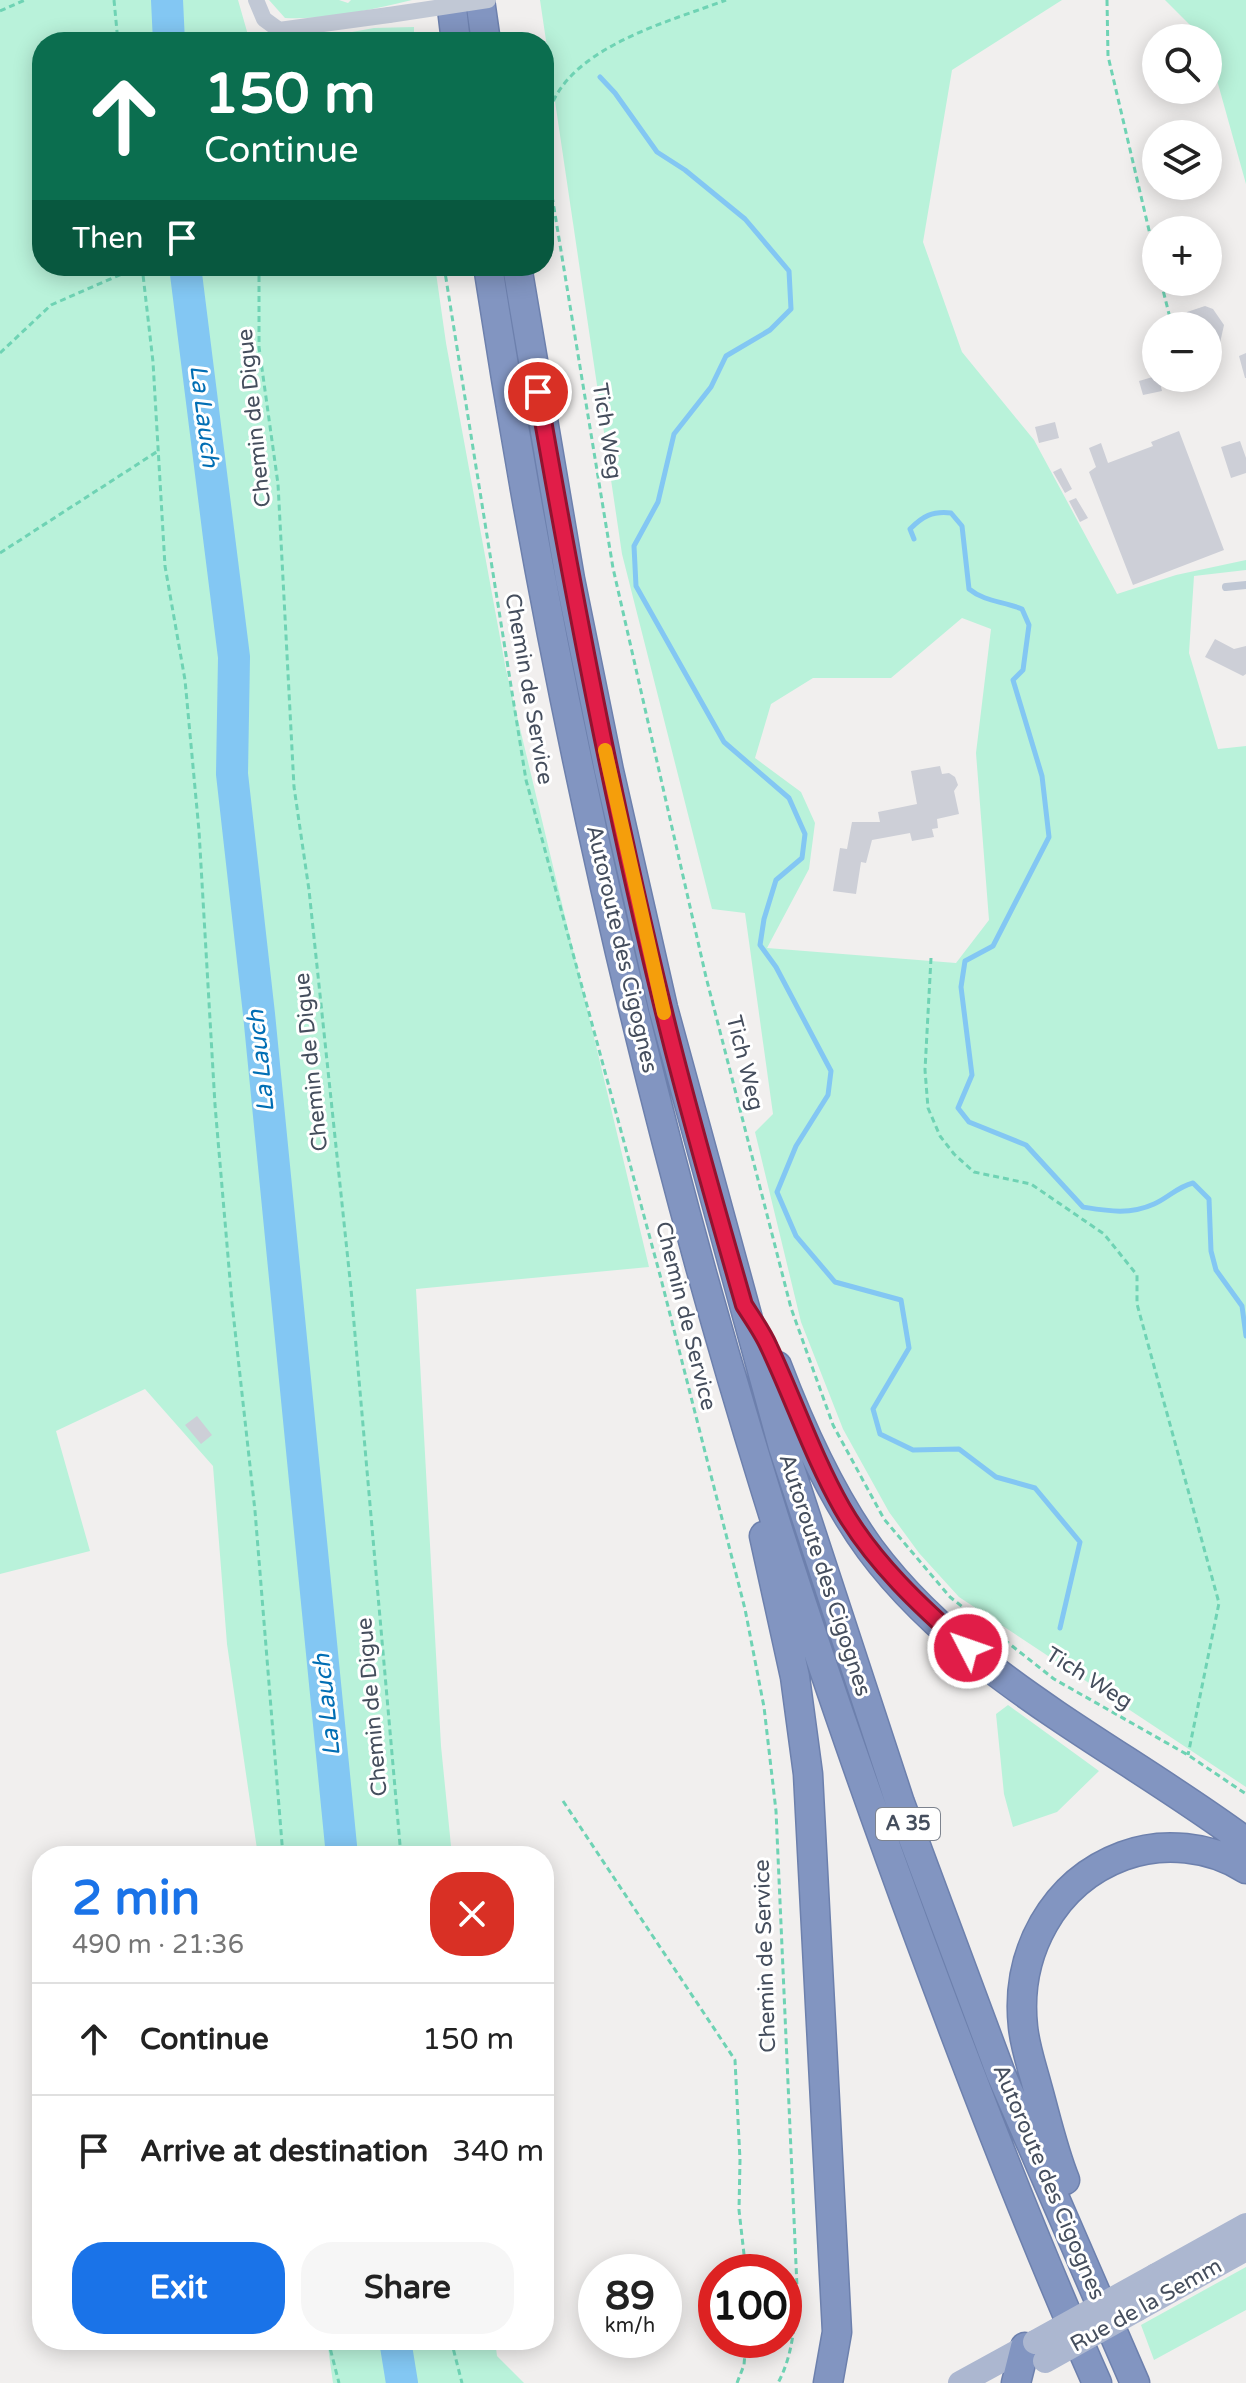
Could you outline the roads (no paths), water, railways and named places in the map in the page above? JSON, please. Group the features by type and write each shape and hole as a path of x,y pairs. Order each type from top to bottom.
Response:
{"highway":[{"path":"451,0 455,32"},
{"path":"480,0 485,32"},
{"name":"Autoroute des Cigognes","path":"490,276 542,583 629,985 699,1258 765,1489 874,1816 972,2083 1051,2280 1097,2383"},
{"name":"Autoroute des Cigognes","path":"519,276 570,579 612,785 663,1008 783,1447 900,1803 1001,2074 1135,2383"},
{"path":"744,1305 769,1345 790,1400 843,1508 872,1551 926,1611 989,1666 1246,1842"},
{"path":"765,1489 759,1513 795,1677 813,1831 837,2332 828,2383"},
{"path":"1112,2329 1103,2276 1059,2165 1030,2059 1023,2027 1027,1963 1042,1925 1067,1890 1099,1865 1138,1850 1174,1848 1206,1851 1246,1869"},
{"path":"1013,2381 1035,2350"}],"main road":[{"name":"Rue de la Semm","path":"1035,2350 1156,2275 1246,2225"},
{"name":"Rue de la Semm","path":"1035,2350 1138,2309 1246,2249"},
{"path":"960,2383 1035,2350"}],"street":[{"path":"256,0 264,19 279,30 488,0"}],"lane":[{"path":"1226,587 1246,585"}],"waterway":[{"name":"La Lauch","path":"167,0 169,32"},
{"path":"600,77 657,152 685,170 745,219 789,271 791,309 770,330 726,356 711,387 674,434 658,502 634,546 636,586 724,742 789,798 805,834 802,858 776,880 760,945 776,967 831,1071 828,1095 796,1146 777,1192 796,1236 835,1282 901,1300 909,1348 873,1409 880,1434 913,1450 959,1449 996,1477 1035,1488 1080,1542 1060,1628"},
{"name":"La Lauch","path":"186,276 234,657 232,774 259,1014 341,1846"},
{"path":"914,539 910,529 919,521 928,515 951,513 962,526 969,589 988,599 1022,609 1029,625 1023,670 1013,680 1042,776 1049,837 993,946 965,961 961,987 972,1075 958,1108 969,1122 1026,1145 1083,1207 1110,1211 1136,1210 1193,1183 1209,1199 1211,1251 1216,1270 1242,1306 1246,1336"},
{"name":"La Lauch","path":"397,2350 402,2383"}]}
